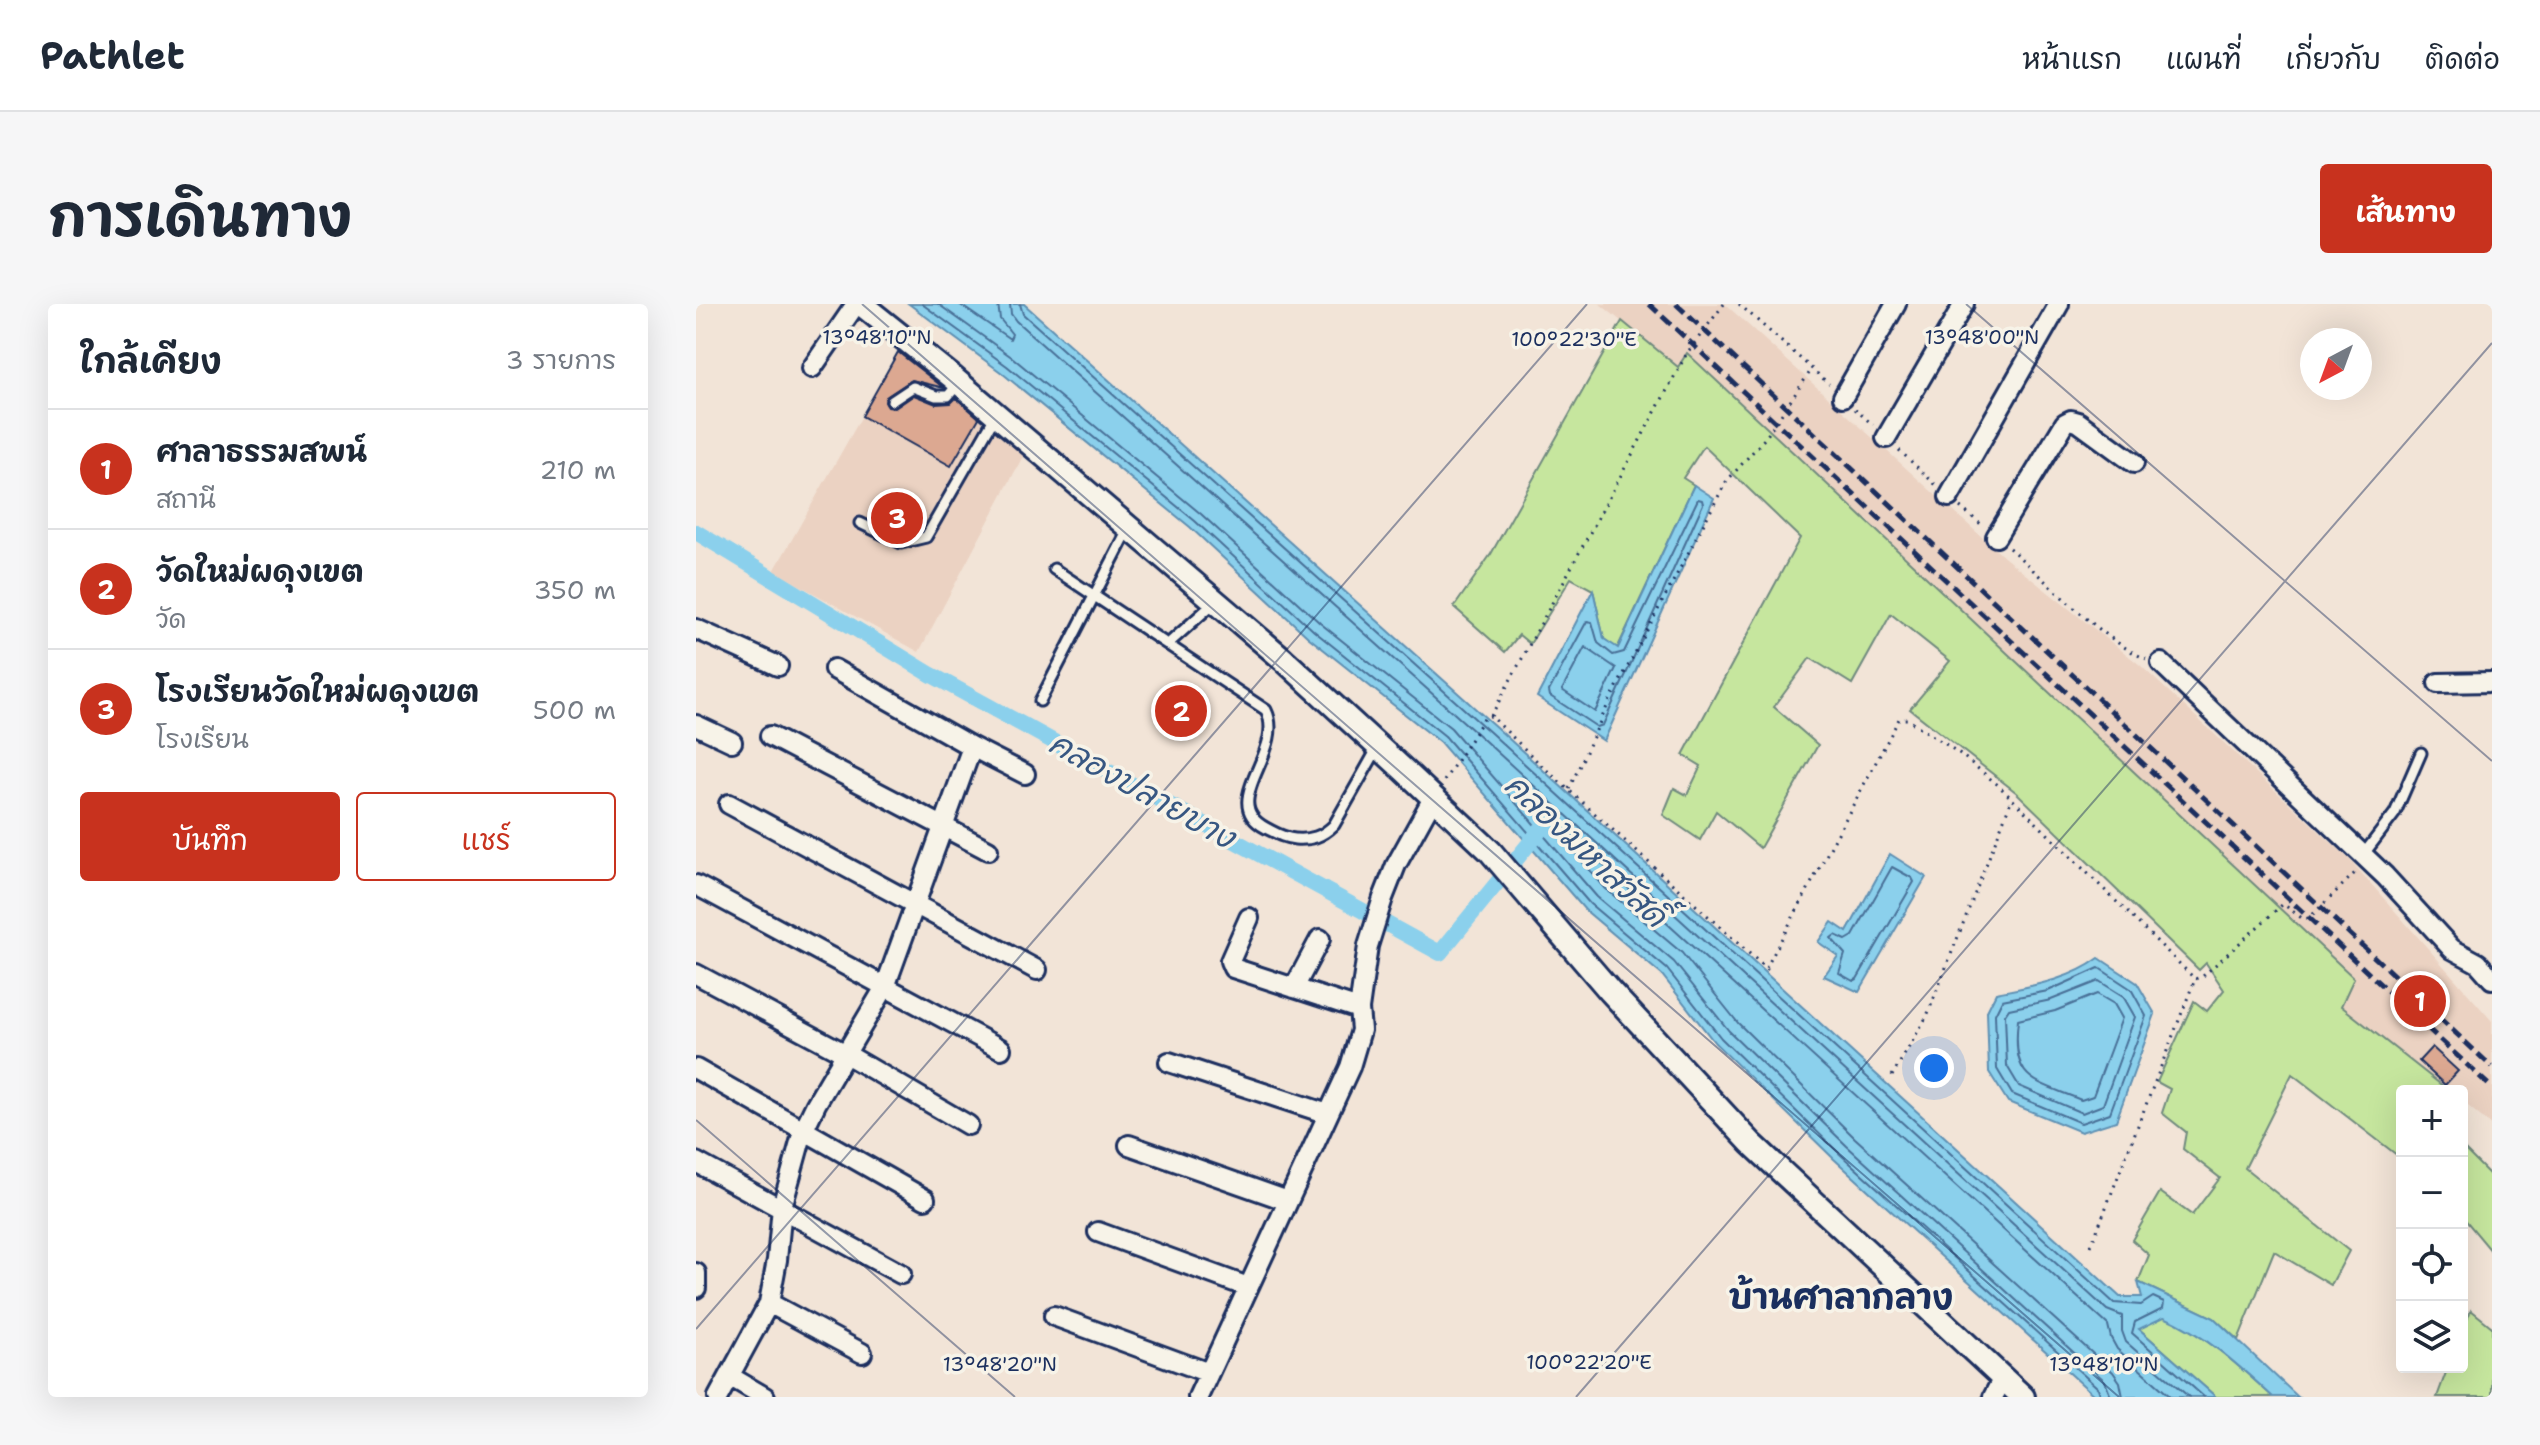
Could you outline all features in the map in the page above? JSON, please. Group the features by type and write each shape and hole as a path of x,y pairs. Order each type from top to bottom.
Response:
{"street":[{"path":"812,368 859,304 959,383 1290,665 1490,851 1610,991 1751,1143 1998,1388 2023,1397"},
{"path":"1843,397 1896,304"},
{"path":"1886,438 1964,304"},
{"path":"1949,497 2059,304"},
{"path":"1996,537 2065,423 2071,420 2078,422 2134,463"},
{"path":"696,629 778,666"},
{"path":"2161,663 2366,858 2452,949 2485,960 2492,979"},
{"path":"834,669 1025,774"},
{"path":"2438,683 2492,682"},
{"path":"696,725 732,742"},
{"path":"770,736 988,850"},
{"path":"718,1397 769,1303 782,1207 803,1131 885,987 972,747"},
{"path":"1198,1397 1350,1067 1361,1030 1359,1009 1368,946 1396,865 1433,798"},
{"path":"729,804 1037,970"},
{"path":"696,885 1001,1049"},
{"path":"1249,918 1230,965 1359,1009"},
{"path":"1294,988 1320,939"},
{"path":"696,974 846,1054 968,1125"},
{"path":"1169,1062 1328,1114"},
{"path":"696,1069 925,1199"},
{"path":"1129,1145 1288,1201"},
{"path":"696,1162 901,1274"},
{"path":"1098,1232 1248,1287"},
{"path":"696,1273 696,1288"},
{"path":"769,1303 862,1353"},
{"path":"1054,1316 1209,1373"},
{"path":"731,1377 765,1397"}],"lane":[{"path":"892,401 913,387 936,396 948,396 959,383"},
{"path":"860,523 901,543 926,537 996,415"},
{"path":"1040,701 1129,528"},
{"path":"1054,569 1266,710 1271,721 1268,748 1247,797 1256,823 1284,838 1303,840 1327,832 1334,825 1378,746"},
{"path":"1168,644 1215,602"},
{"path":"2366,858 2395,813 2421,753"}],"path":[{"path":"1447,777 1488,717 1687,353 1724,304"},
{"path":"1569,789 1610,700 1726,482 1766,437 1812,369"},
{"path":"1488,717 1772,974"},
{"path":"1766,968 1893,725 1899,719 1907,719 1959,753 2011,799 2195,979"},
{"path":"1892,1076 1927,1016 2011,799"},
{"path":"2091,1246 2195,979 2203,976 2283,904 2303,919 2309,918 2366,858"}],"shaded area":[{"path":"1600,304 1725,304 2005,558 2140,665 2349,859 2492,1021 2492,1126 2468,1106 2468,1085 2441,1085 2341,1006 2354,978 1687,354 1678,367"},
{"path":"986,406 1030,443 919,652 774,571 862,416 950,466"}],"green space":[{"path":"1622,321 1678,367 1687,353 2354,978 2341,1006 2441,1085 2396,1085 2396,1154 2292,1074 2245,1168 2349,1251 2331,1285 2274,1251 2238,1340 2214,1318 2138,1282 2149,1255 2132,1240 2160,1192 2192,1215 2220,1178 2183,1149 2186,1132 2162,1113 2170,1089 2157,1082 2194,1001 2207,1011 2224,990 2206,963 2199,970 2017,793 1910,709 1950,661 1891,614 1852,684 1810,658 1774,707 1818,745 1760,848 1716,811 1700,840 1663,815 1674,788 1687,795 1701,766 1683,755 1800,538 1704,446 1683,478 1694,485 1617,649 1604,639 1593,590 1571,578 1530,644 1519,635 1505,652 1454,607 1491,554"},
{"path":"2468,1153 2492,1177 2492,1252 2468,1223"},
{"path":"2471,1310 2492,1327 2492,1397 2437,1397 2446,1373 2468,1373 2468,1317"},
{"path":"2164,1316 2208,1342 2273,1397 2216,1397 2138,1328"}],"water":[{"name":"คลองมหาสวัสดิ์","path":"909,304 1024,304 1497,728 2120,1297 2142,1297 2138,1282 2214,1318 2298,1397 2273,1397 2208,1342 2164,1317 2139,1329 2216,1397 2096,1397 1834,1159 1715,1043 1662,975 1585,910 1440,742 1308,637 1190,527 1002,373"},
{"path":"1694,485 1714,498 1604,741 1537,697 1593,590 1604,639 1618,648"},
{"path":"1890,854 1926,877 1859,992 1824,976 1838,956 1818,942 1832,922 1847,932"},
{"path":"2099,958 2137,983 2155,1014 2116,1121 2081,1132 2008,1102 1989,1072 1987,1011 1996,993 2063,977"}],"building":[{"path":"898,352 944,388 912,380 886,397 888,407 895,408 914,395 936,404 951,403 956,398 979,418 951,466 862,416"},
{"path":"2432,1047 2458,1071 2445,1085 2419,1061"}],"waterway":[{"name":"คลองปลายบาง","path":"696,532 930,674 1440,953 1541,829"}],"railway":[{"path":"1649,304 2492,1088"},
{"path":"1676,304 2492,1067"}],"place":[{"name":"โรงเรียนวัดใหม่ผดุงเขต","path":"897,518"},
{"name":"วัดใหม่ผดุงเขต","path":"1181,711"},
{"name":"ศาลาธรรมสพน์","path":"2420,1001"}],"district":[{"name":"บ้านศาลากลาง","path":"1841,1297"}]}
